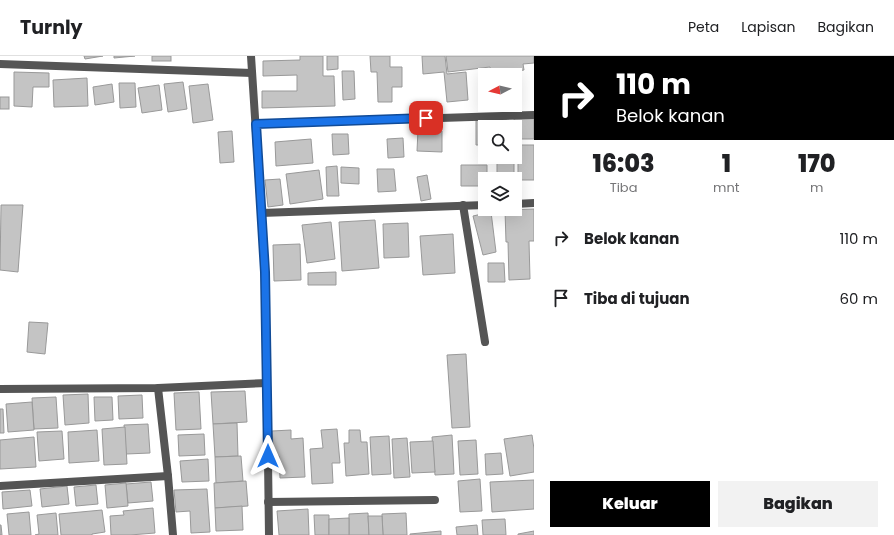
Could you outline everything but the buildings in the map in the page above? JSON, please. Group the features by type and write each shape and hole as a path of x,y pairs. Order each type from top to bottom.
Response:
{"street":[{"path":"251,56 265,272 269,535"},
{"path":"0,64 252,73"},
{"path":"256,124 534,115"},
{"path":"522,204 534,203"},
{"path":"261,213 478,205"},
{"path":"463,206 486,342"},
{"path":"0,389 158,388 267,383"},
{"path":"158,388 173,535"},
{"path":"0,486 168,476"},
{"path":"268,502 435,500"}],"route":[{"path":"268,456 265,272 256,124 426,118"}]}
